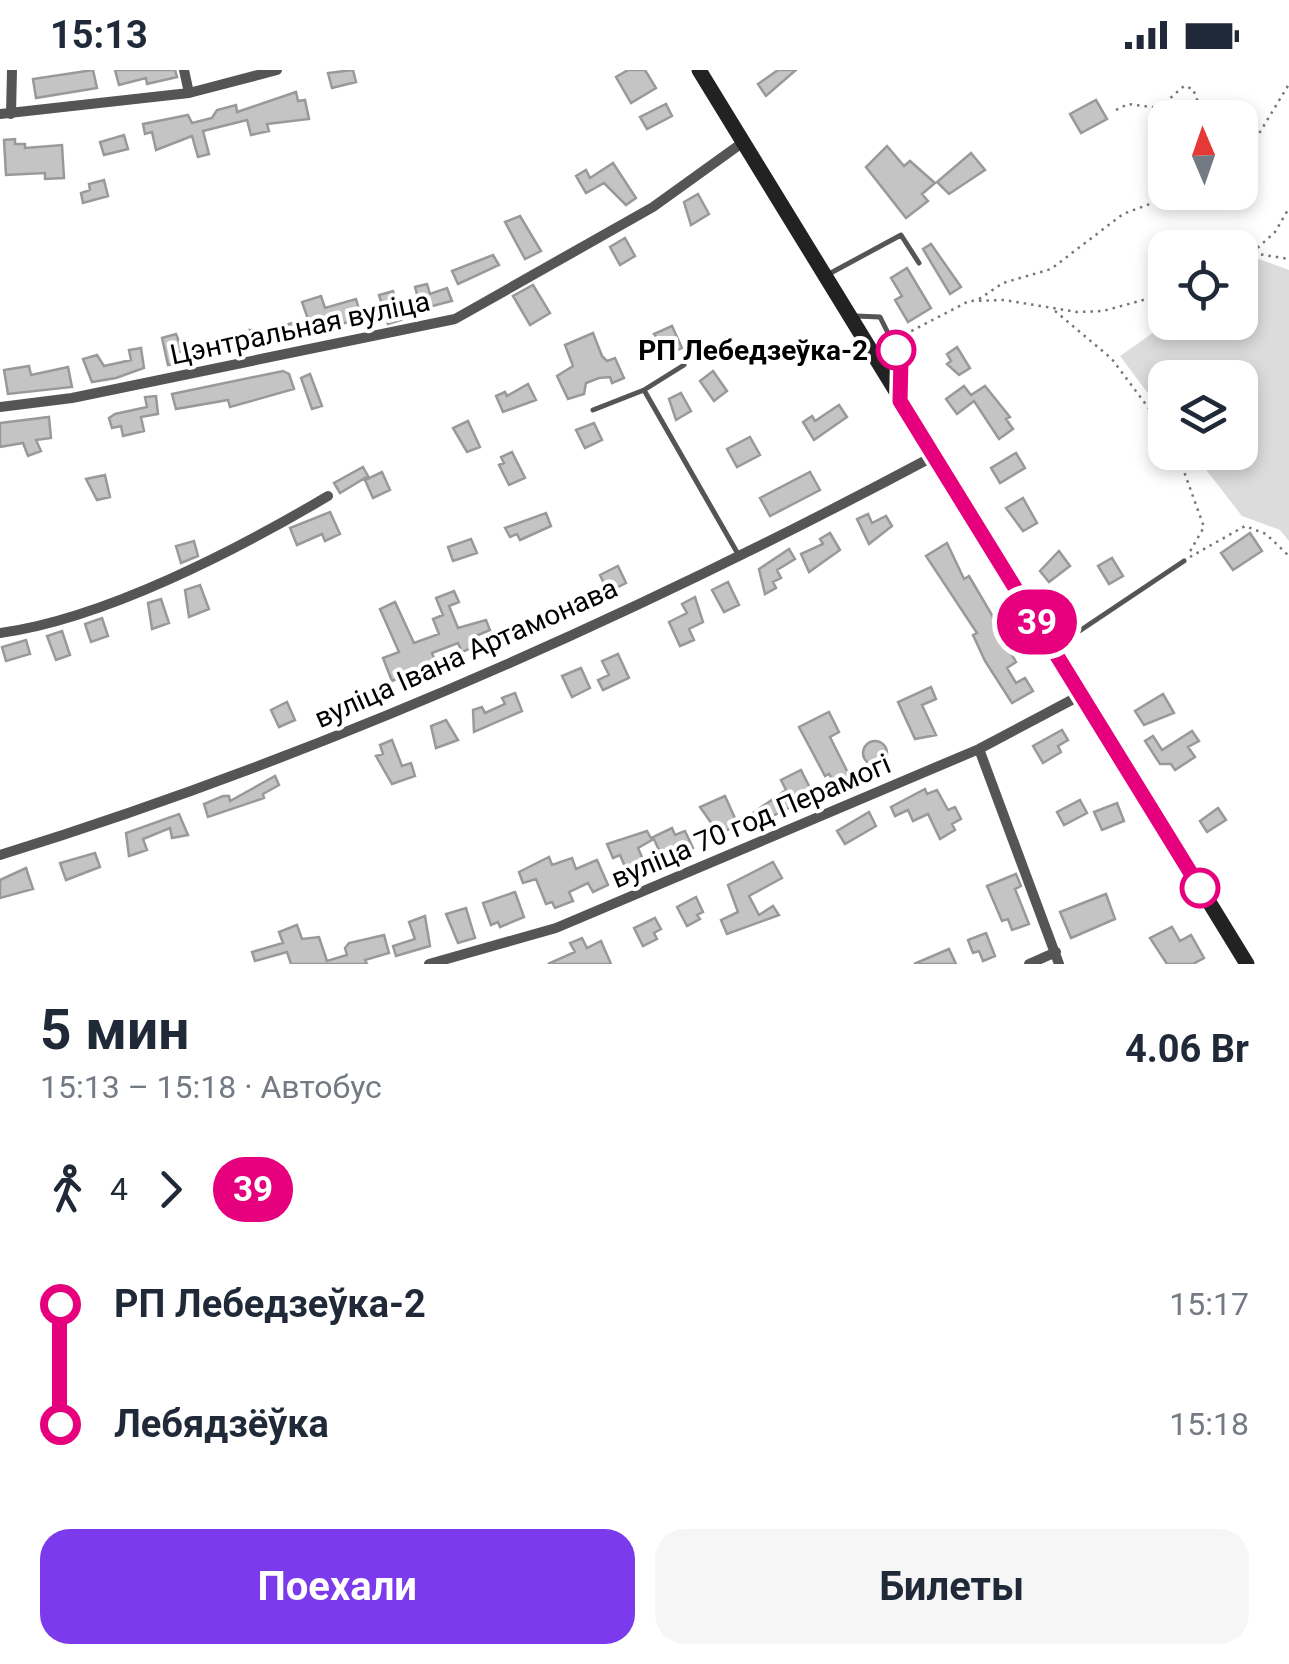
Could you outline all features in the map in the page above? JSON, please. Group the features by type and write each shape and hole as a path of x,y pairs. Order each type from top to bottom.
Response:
{"main road":[{"path":"698,70 1247,964"}],"street":[{"path":"12,70 5,114 188,92 277,70"},
{"path":"184,70 188,92"},
{"name":"Цэнтральная вуліца","path":"0,407 72,398 455,319 653,207 742,143"},
{"name":"вуліца Івана Артамонава","path":"0,855 360,726 740,556 934,456"},
{"path":"0,633 34,628 198,568 328,496"},
{"name":"вуліца 70 год Перамогі","path":"429,964 556,928 980,749 1080,695"},
{"path":"980,749 1058,958 1029,964"}],"lane":[{"path":"824,277 901,236 920,264"},
{"path":"848,316 880,317 901,360 900,401"},
{"path":"593,410 644,390 684,365"},
{"path":"644,390 740,556"},
{"path":"1053,649 1184,560"}],"path":[{"path":"1258,134 1289,84"},
{"path":"1168,100 1184,86 1193,89 1197,100"},
{"path":"1116,110 1128,104 1148,107"},
{"path":"892,342 941,314 978,300 1003,283 1051,270 1123,214 1148,205"},
{"path":"1258,248 1276,232 1289,208"},
{"path":"1258,254 1289,259"},
{"path":"978,300 1017,302 1055,311 1103,310 1148,298"},
{"path":"1055,311 1112,359 1148,407"},
{"path":"1183,470 1204,527 1184,560"},
{"path":"1184,560 1246,526 1266,534 1289,556"}],"shaded area":[{"path":"1258,259 1289,270 1289,541 1280,530 1242,516 1206,470 1258,470 1258,360 1148,360 1148,393 1120,356 1148,336 1148,340 1258,340"}],"building":[{"path":"93,70 97,88 36,98 33,79"},
{"path":"115,70 175,70 177,77 147,84 146,78 119,85"},
{"path":"353,70 356,82 332,88 328,73"},
{"path":"628,70 645,70 656,88 631,103 616,77"},
{"path":"778,70 796,70 766,96 758,84"},
{"path":"296,92 298,101 305,100 309,119 267,124 269,131 251,135 247,120 203,131 209,154 198,157 192,136 156,150 152,132 145,134 143,124 188,115 192,123 212,118 217,110 236,105 237,112"},
{"path":"1096,100 1107,119 1081,133 1070,114"},
{"path":"666,104 672,116 647,129 640,117"},
{"path":"124,135 128,149 104,155 100,142"},
{"path":"15,139 15,144 25,144 25,148 62,145 64,178 45,179 45,173 6,175 4,140"},
{"path":"887,146 904,166 910,161 935,183 922,194 928,201 906,218 866,167"},
{"path":"971,153 985,170 949,194 937,182"},
{"path":"613,163 636,198 626,205 604,183 586,193 576,176 586,170 590,178"},
{"path":"104,180 108,196 83,203 81,193 90,190 89,184"},
{"path":"698,194 709,214 691,225 684,202"},
{"path":"520,216 541,251 525,259 505,222"},
{"path":"625,238 635,256 620,265 610,247"},
{"path":"931,244 961,287 950,294 923,249"},
{"path":"493,255 499,265 458,284 452,271"},
{"path":"907,268 931,308 908,322 895,300 902,296 891,278"},
{"path":"427,284 430,294 447,288 452,301 421,309 415,287"},
{"path":"533,285 550,313 530,325 513,296"},
{"path":"393,291 401,320 388,324 379,295"},
{"path":"321,296 325,308 356,299 361,316 319,334 253,344 250,330 262,331 308,319 302,302"},
{"path":"672,326 682,348 670,354 654,334"},
{"path":"593,333 602,356 607,361 615,358 624,378 612,383 610,377 599,378 586,383 584,394 568,399 557,376 573,366 565,345"},
{"path":"176,334 183,351 177,352 179,363 168,365 162,338"},
{"path":"957,347 970,368 959,375 947,364 951,361 947,354"},
{"path":"141,348 144,368 92,382 83,359 97,355 104,366 131,360 129,350"},
{"path":"29,366 31,375 68,367 72,387 8,394 4,370"},
{"path":"283,371 289,374 294,389 230,407 228,400 176,409 172,394"},
{"path":"713,371 727,391 714,401 700,381"},
{"path":"310,374 322,406 312,409 301,378"},
{"path":"528,384 536,400 503,412 496,396 505,392 507,396"},
{"path":"964,386 971,395 985,386 1010,417 1006,419 1013,429 999,439 974,401 957,414 946,399"},
{"path":"681,393 691,411 676,420 669,399"},
{"path":"156,396 158,414 141,417 144,431 123,436 121,426 112,428 109,418 147,407 145,397"},
{"path":"839,405 847,417 814,440 803,422 812,416 815,421"},
{"path":"49,417 51,438 36,440 41,451 28,456 23,443 0,447 0,423"},
{"path":"468,421 480,447 467,452 453,428"},
{"path":"594,423 602,440 585,448 576,430"},
{"path":"750,437 760,455 737,467 727,449"},
{"path":"512,452 525,478 509,485 499,465 504,463 501,457"},
{"path":"1016,453 1025,468 1000,483 991,468"},
{"path":"363,467 368,476 340,493 334,483"},
{"path":"382,472 390,490 373,498 365,480"},
{"path":"810,472 820,490 770,516 760,498"},
{"path":"105,475 110,497 97,500 86,479"},
{"path":"1023,498 1037,523 1023,531 1006,508"},
{"path":"330,512 340,534 325,541 322,534 297,545 290,528"},
{"path":"546,513 551,526 520,540 517,534 510,537 505,528"},
{"path":"868,514 872,523 886,516 892,526 869,544 857,519"},
{"path":"830,533 840,550 809,572 801,554 823,544 820,539"},
{"path":"1250,533 1262,551 1233,570 1221,553"},
{"path":"471,539 477,553 453,561 448,547"},
{"path":"194,541 198,556 181,563 176,546"},
{"path":"947,543 964,579 969,576 996,622 1011,613 1017,624 1010,628 1015,637 1005,642 1016,662 1007,668 1016,683 1025,678 1033,691 1012,703 985,661 973,635 977,633 926,556"},
{"path":"789,549 795,559 777,570 781,578 773,582 776,588 765,594 759,569"},
{"path":"1059,551 1070,566 1049,582 1040,571"},
{"path":"1112,558 1123,576 1109,584 1098,566"},
{"path":"618,566 626,583 608,592 600,575"},
{"path":"728,582 739,605 724,612 712,590"},
{"path":"200,585 209,609 189,617 185,590"},
{"path":"454,591 459,602 449,606 458,628 486,620 490,630 471,638 474,647 462,652 458,643 432,653 436,663 392,681 383,658 399,652 380,609 395,602 414,643 439,634 433,619 443,615 436,598"},
{"path":"695,597 703,622 689,629 694,640 680,646 669,622 687,613 682,604"},
{"path":"161,599 169,623 152,629 148,603"},
{"path":"102,618 108,636 91,642 85,624"},
{"path":"62,631 70,655 56,660 47,636"},
{"path":"26,640 30,654 6,661 2,647"},
{"path":"618,654 629,678 603,690 598,680 609,675 602,661"},
{"path":"581,668 590,688 572,697 562,676"},
{"path":"931,687 936,699 922,705 936,735 915,739 898,702"},
{"path":"515,693 522,711 474,732 473,710 482,707 485,713 505,704 502,698"},
{"path":"1163,694 1174,713 1144,725 1135,711"},
{"path":"287,702 295,720 279,727 271,710"},
{"path":"829,712 839,732 830,737 849,775 834,782 829,774 825,776 799,727"},
{"path":"446,720 458,740 436,748 431,726"},
{"path":"1062,730 1068,740 1058,746 1061,752 1043,763 1033,746"},
{"path":"1192,731 1199,741 1188,747 1195,757 1175,770 1171,764 1160,764 1145,741 1153,736 1162,750"},
{"path":"392,740 402,766 411,763 415,776 392,784 376,756 383,754 380,745"},
{"path":"875,741 887,753 875,765 863,753"},
{"path":"801,770 811,790 788,802 791,807 756,824 750,815 786,790 781,780"},
{"path":"275,776 279,785 263,794 264,798 208,817 204,804 223,796 229,796 230,801"},
{"path":"925,789 927,794 937,790 948,810 955,807 961,819 952,824 955,830 940,839 928,814 913,821 908,810 895,816 891,807"},
{"path":"725,796 738,825 719,834 700,807"},
{"path":"1080,800 1087,813 1064,825 1057,812"},
{"path":"1117,803 1124,821 1102,830 1094,812"},
{"path":"1218,808 1226,820 1207,832 1200,821"},
{"path":"869,812 876,826 845,844 837,831"},
{"path":"179,814 188,835 172,838 170,828 143,839 147,850 129,856 126,833"},
{"path":"672,828 675,835 685,831 693,848 671,859 674,866 655,873 651,863 663,859 653,837"},
{"path":"647,831 652,840 638,848 648,871 629,876 620,855 613,858 607,844"},
{"path":"95,853 100,867 66,880 60,863"},
{"path":"549,857 552,865 572,858 576,869 597,860 608,885 593,892 588,883 569,892 573,901 555,908 552,902 546,904 536,879 523,883 519,872"},
{"path":"773,862 782,878 749,896 759,915 773,906 779,915 727,934 721,920 738,912 728,885"},
{"path":"26,868 33,889 0,898 0,880"},
{"path":"1016,874 1021,886 1015,889 1029,924 1012,930 1008,919 1002,921 987,886"},
{"path":"515,892 524,917 500,927 498,922 491,925 483,903"},
{"path":"1106,894 1115,919 1071,938 1060,912"},
{"path":"696,897 703,912 697,915 700,919 687,926 677,907"},
{"path":"466,908 475,938 458,943 446,914"},
{"path":"425,916 430,946 396,956 393,946 415,939 409,922"},
{"path":"655,918 661,929 654,933 657,939 643,946 634,928"},
{"path":"297,925 302,939 319,937 327,961 347,955 345,948 349,943 384,935 389,953 365,960 367,964 291,964 287,952 255,961 252,952 283,943 279,932"},
{"path":"1172,927 1180,941 1191,935 1204,958 1193,964 1167,964 1150,938"},
{"path":"986,933 995,956 983,961 979,951 973,953 968,940"},
{"path":"582,938 587,948 601,941 611,964 548,964 575,952 570,943"},
{"path":"949,949 956,964 914,964"}],"bus line":[{"name":"39","path":"896,350 901,360 900,401 1200,888"}],"place":[{"name":"РП Лебедзеўка-2","path":"896,350"}]}
